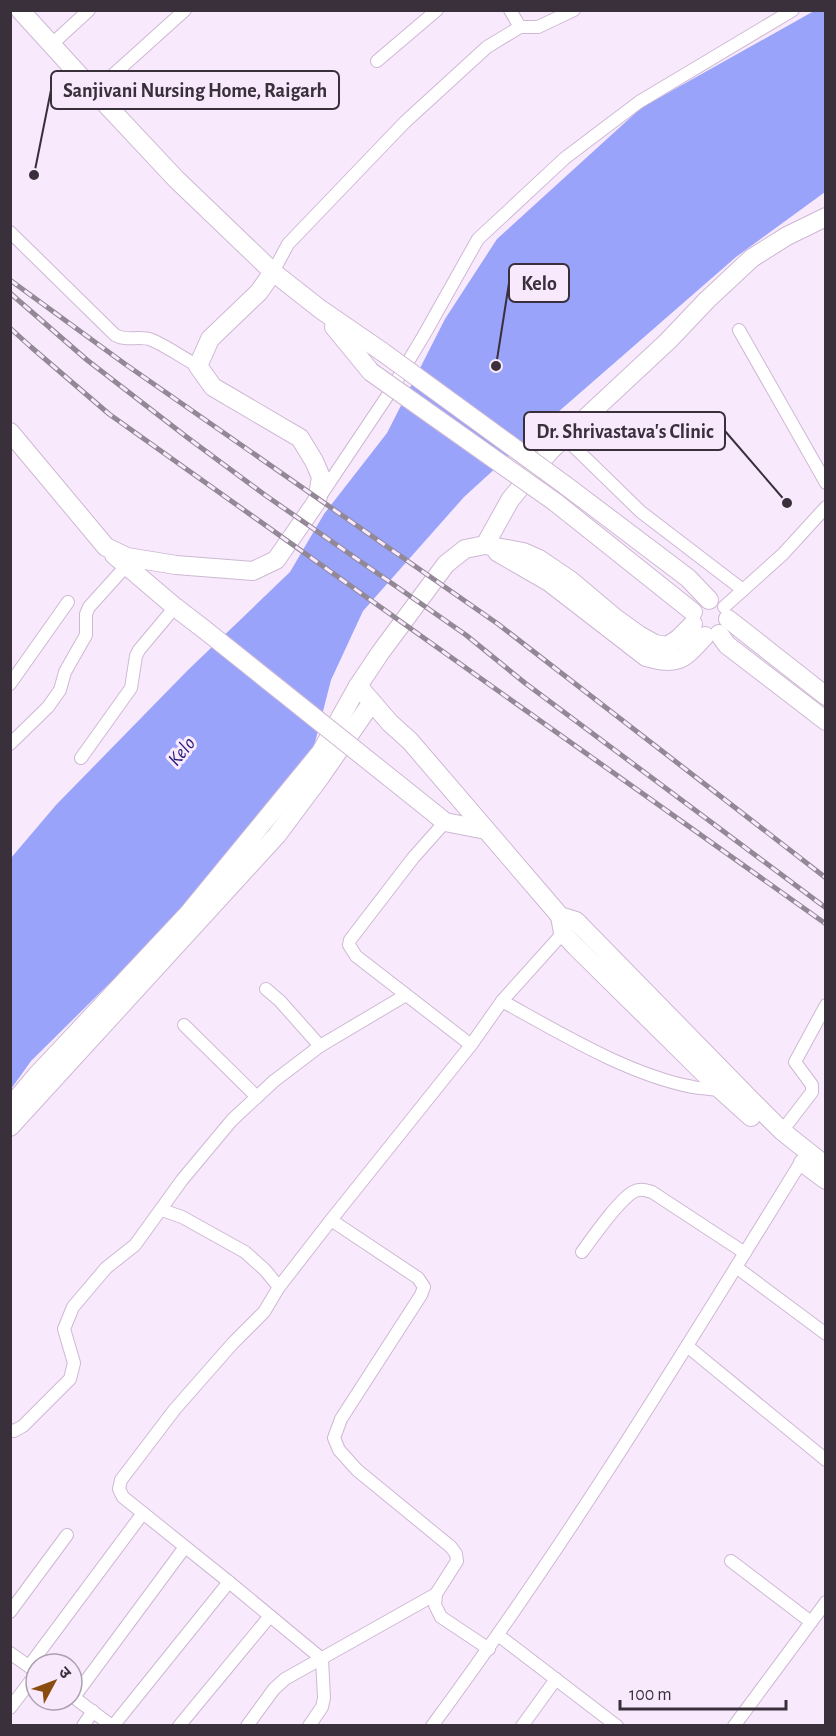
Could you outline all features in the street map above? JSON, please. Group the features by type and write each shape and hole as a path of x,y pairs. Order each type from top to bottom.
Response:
{"street":[{"path":"20,10 176,179 273,272 320,309 565,485 688,578 727,645 825,721"},
{"path":"51,45 89,10"},
{"path":"94,92 185,10"},
{"path":"377,61 437,10"},
{"path":"510,10 520,27"},
{"path":"198,366 210,339 260,292 288,244 405,122 487,47 520,27 538,27 574,10"},
{"path":"106,548 127,557 176,565 253,571 276,560 388,395 478,239 565,158 639,102 793,10"},
{"path":"485,545 510,500 550,451 668,341 752,258 787,236 825,217"},
{"path":"10,232 115,335 127,339 138,337 151,340 198,366 213,387 300,438 321,477 317,501"},
{"path":"320,309 371,372 555,502 710,619 825,696"},
{"path":"739,330 825,483"},
{"path":"10,432 106,548 175,607 439,817 486,830"},
{"path":"565,438 641,512 743,590"},
{"path":"10,1107 36,1076 188,914 321,753 358,686 380,653 446,564 465,549 485,545 549,582 646,657 665,662 680,660 690,652 710,619 783,554 825,507"},
{"path":"10,744 48,707 60,690 65,672 86,635 86,614 89,607 126,566"},
{"path":"10,684 68,602"},
{"path":"81,758 131,688 139,650 175,607"},
{"path":"358,686 390,723 410,741 486,830 562,924 584,956 721,1090 801,1162 825,1180"},
{"path":"10,1127 277,835 372,702"},
{"path":"439,817 413,858 350,940 349,945 356,956 471,1045"},
{"path":"309,1725 322,1707 324,1698 322,1659 123,1497 119,1489 121,1480 175,1409 233,1343 264,1312 279,1287 471,1045 562,924 576,921 782,1131 825,1166"},
{"path":"266,989 321,1046"},
{"path":"10,1430 14,1431 22,1425 70,1379 74,1363 64,1329 73,1307 106,1268 135,1245 182,1180 232,1120 274,1081 321,1046 406,995"},
{"path":"502,1001 625,1065 694,1088 721,1090"},
{"path":"782,1131 812,1092 812,1085 795,1062 825,1005"},
{"path":"184,1025 257,1097"},
{"path":"432,1725 489,1649 636,1429 801,1162"},
{"path":"582,1252 624,1200 634,1191 642,1189 652,1192 745,1253"},
{"path":"162,1210 183,1217 245,1252 265,1270 279,1287"},
{"path":"331,1220 418,1278 423,1287 421,1295 341,1419 334,1438 339,1450 357,1470 451,1547 456,1554 457,1561 436,1594 435,1605 441,1617 489,1649"},
{"path":"736,1267 825,1334"},
{"path":"687,1346 825,1460"},
{"path":"46,1652 143,1513"},
{"path":"10,1612 67,1535"},
{"path":"84,1681 185,1547"},
{"path":"731,1561 811,1622"},
{"path":"84,1704 113,1725 229,1582"},
{"path":"247,1725 274,1689 285,1680 436,1594"},
{"path":"734,1725 825,1602"},
{"path":"179,1725 270,1616"},
{"path":"498,1635 617,1725"},
{"path":"10,1653 24,1663"},
{"path":"522,1725 556,1679"},
{"path":"10,1708 24,1686"},
{"path":"83,1725 93,1711"}],"water":[{"path":"814,11 825,11 825,192 736,257 464,497 363,611 331,680 310,762 222,872 31,1061 11,1089 11,858 56,805 187,671 290,572 324,514 387,433 445,319 497,239 641,108"}],"railway":[{"path":"10,280 125,364 498,624 826,878"},
{"path":"10,293 87,360 188,438 265,495 466,635 525,683 826,908"},
{"path":"10,328 109,414 826,924"}],"place":[{"name":"Sanjivani Nursing Home, Raigarh","path":"34,175"},
{"name":"Kelo","path":"496,366"},
{"name":"Dr. Shrivastava's Clinic","path":"787,503"}]}
